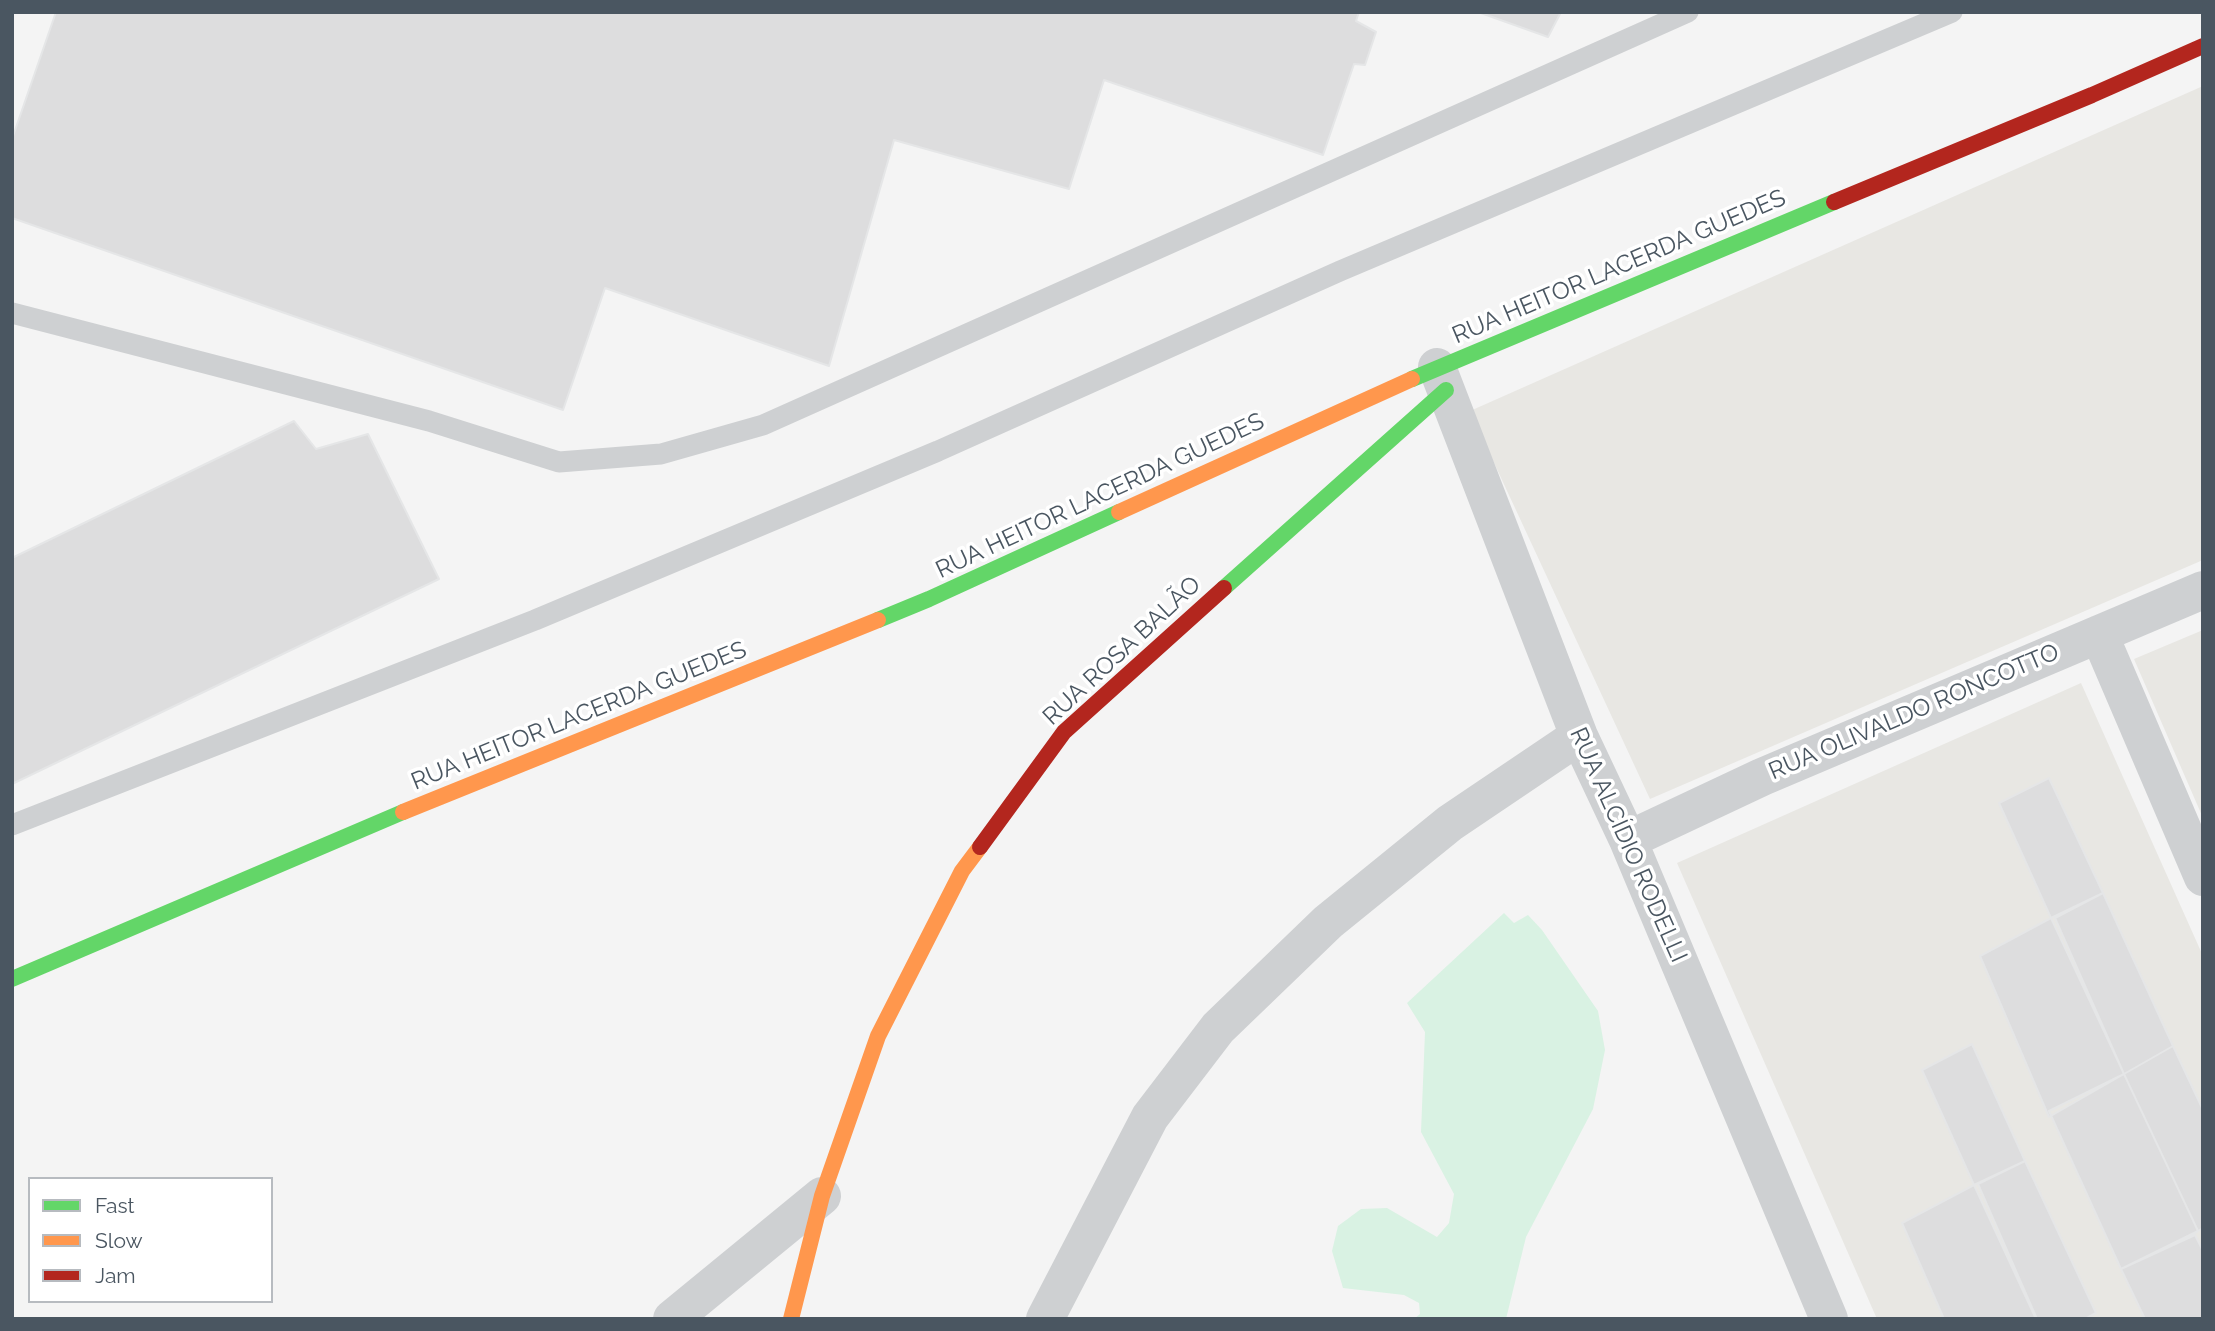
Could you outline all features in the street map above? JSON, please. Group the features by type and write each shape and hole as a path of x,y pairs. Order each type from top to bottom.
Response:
{"street":[{"name":"RUA HEITOR LACERDA GUEDES","path":"12,979 412,808 929,599 2203,46"},
{"name":"RUA ALCÍDIO RODELLI","path":"1441,379 1580,736 1628,840 1829,1319"},
{"name":"RUA ROSA BALÃO","path":"791,1319 822,1196 878,1036 970,860 1064,732 1348,475 1441,379"},
{"name":"RUA OLIVALDO RONCOTTO","path":"1628,840 1762,777 2203,590"},
{"path":"2099,634 2203,877"},
{"path":"1045,1319 1150,1116 1218,1028 1328,922 1450,823 1580,736"},
{"path":"672,1319 822,1196"}],"lane":[{"path":"12,313 429,421 559,462 661,454 763,425 1688,12"},
{"path":"12,825 535,620 937,451 1340,271 1952,12"}],"shaded area":[{"path":"2203,86 2203,560 1650,799 1470,411"},
{"path":"2203,630 2203,818 2134,659"},
{"path":"2081,683 2203,956 2203,1319 1877,1319 1677,863"}],"green space":[{"path":"1504,913 1514,923 1528,915 1542,930 1598,1011 1605,1050 1593,1109 1526,1237 1506,1319 1414,1319 1420,1314 1419,1303 1404,1295 1343,1288 1332,1251 1338,1226 1361,1209 1387,1208 1437,1237 1449,1223 1454,1194 1421,1132 1425,1032 1407,1003"}],"building":[{"path":"56,12 1359,12 1356,21 1376,32 1365,65 1354,64 1323,155 1104,80 1069,189 894,140 829,366 605,288 563,410 12,218 12,139"},
{"path":"1478,12 1561,12 1548,37"},
{"path":"294,421 316,449 368,434 439,579 12,784 12,558"},
{"path":"2049,778 2103,893 2051,918 1999,803"},
{"path":"2103,893 2173,1046 2124,1074 2055,918"},
{"path":"2051,918 2124,1074 2049,1117 1980,956"},
{"path":"1972,1044 2025,1161 1974,1185 1922,1070"},
{"path":"2173,1046 2203,1110 2203,1228 2198,1231 2124,1074"},
{"path":"2124,1074 2198,1231 2121,1269 2049,1111"},
{"path":"2025,1161 2096,1313 2085,1319 2037,1319 1978,1184"},
{"path":"1974,1185 2036,1319 1944,1319 1902,1223"},
{"path":"2195,1235 2203,1251 2203,1319 2145,1319 2121,1269"}],"traffic: fast":[{"path":"1412,379 1834,202"},
{"path":"1224,588 1446,390"},
{"path":"878,620 1119,512"},
{"path":"12,979 403,812"}],"traffic: slow":[{"path":"1119,512 1412,379"},
{"path":"403,812 878,620"},
{"path":"791,1319 822,1196 878,1036 962,871 980,847"}],"traffic: jam":[{"path":"1834,202 2203,46"},
{"path":"980,847 1064,732 1224,588"}]}
